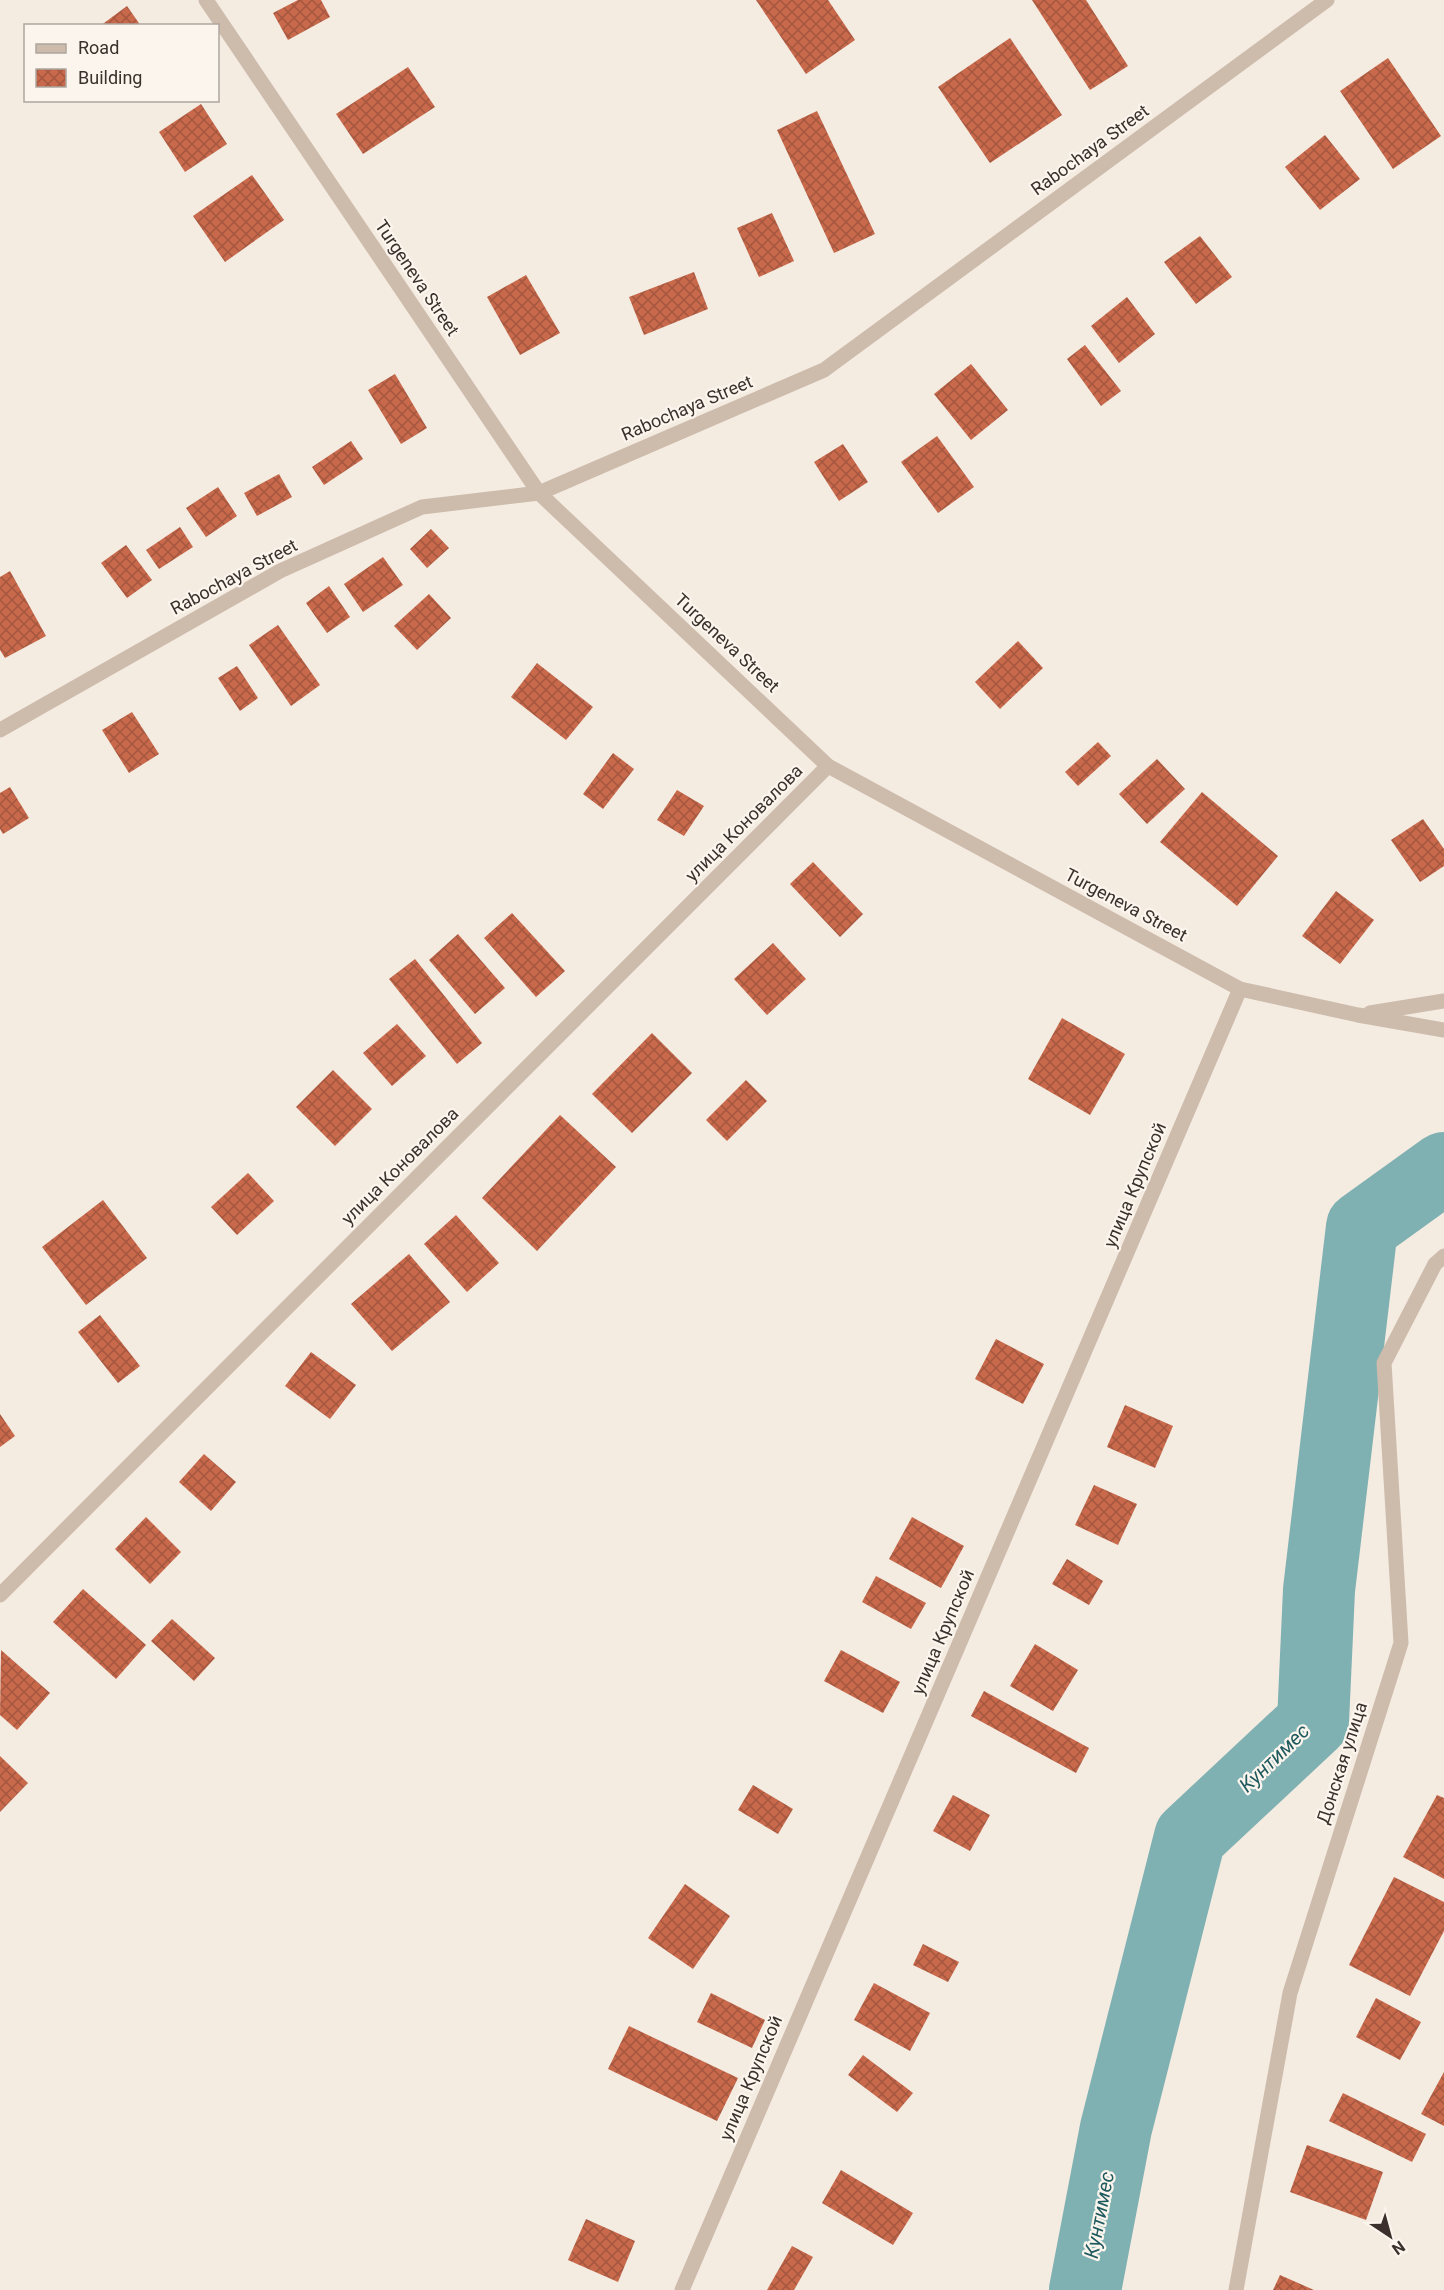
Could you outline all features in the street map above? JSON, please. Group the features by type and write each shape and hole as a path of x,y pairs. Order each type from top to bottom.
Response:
{"street":[{"name":"Turgeneva Street","path":"206,0 539,493 828,766 1240,989 1358,1015 1444,1030"},
{"name":"Rabochaya Street","path":"0,730 280,571 422,507 539,493 825,370 1327,0"},
{"name":"улица Коновалова","path":"0,1595 828,766"},
{"name":"улица Крупской","path":"682,2290 1240,989"},
{"path":"1358,1015 1444,1001"},
{"name":"Донская улица","path":"1236,2290 1290,1993 1401,1643 1384,1363 1435,1264 1444,1256"}],"building":[{"path":"298,0 321,0 330,17 288,40 273,13"},
{"path":"756,0 828,0 855,40 806,74"},
{"path":"1032,0 1086,0 1128,66 1090,90"},
{"path":"127,6 140,24 103,24"},
{"path":"1010,38 1062,115 990,163 938,87"},
{"path":"1388,58 1441,136 1393,169 1340,91"},
{"path":"408,67 435,107 363,154 336,114"},
{"path":"201,104 227,144 185,172 159,132"},
{"path":"817,111 875,234 834,253 777,130"},
{"path":"1325,135 1360,179 1320,210 1285,167"},
{"path":"252,175 284,220 225,262 193,216"},
{"path":"772,213 794,261 759,277 737,228"},
{"path":"1200,236 1232,277 1196,304 1164,262"},
{"path":"694,272 708,309 644,335 629,297"},
{"path":"526,275 560,333 520,355 487,297"},
{"path":"1127,297 1155,334 1119,363 1091,326"},
{"path":"1085,345 1121,391 1101,406 1067,359"},
{"path":"971,364 1008,410 971,440 934,394"},
{"path":"395,374 427,428 401,444 368,390"},
{"path":"937,436 974,487 938,513 901,462"},
{"path":"351,441 363,459 324,485 312,467"},
{"path":"843,444 868,482 839,501 814,462"},
{"path":"279,474 292,497 257,516 244,493"},
{"path":"218,487 237,516 206,537 186,508"},
{"path":"180,527 193,547 159,569 146,550"},
{"path":"431,529 449,548 427,568 410,549"},
{"path":"126,545 152,580 127,598 101,563"},
{"path":"383,557 403,585 363,612 344,584"},
{"path":"10,571 46,636 5,658 0,650 0,577"},
{"path":"329,586 350,617 327,633 306,603"},
{"path":"429,594 451,618 417,650 394,626"},
{"path":"278,625 320,685 291,706 249,645"},
{"path":"1018,641 1043,668 1000,709 975,682"},
{"path":"537,663 593,707 566,740 511,697"},
{"path":"237,666 258,698 240,711 218,678"},
{"path":"132,712 159,754 129,773 102,730"},
{"path":"1098,742 1111,756 1078,786 1065,772"},
{"path":"613,753 634,769 603,809 583,794"},
{"path":"1157,759 1185,789 1147,824 1119,794"},
{"path":"10,787 29,818 3,834 0,829 0,793"},
{"path":"677,790 704,806 684,836 657,820"},
{"path":"1202,792 1278,856 1237,906 1160,842"},
{"path":"1423,819 1444,849 1444,866 1420,882 1391,840"},
{"path":"813,862 863,914 840,937 790,884"},
{"path":"1336,891 1374,920 1340,964 1302,936"},
{"path":"512,913 565,971 536,997 484,938"},
{"path":"458,934 505,988 475,1014 429,960"},
{"path":"773,943 806,979 767,1015 734,979"},
{"path":"415,959 482,1043 457,1064 389,979"},
{"path":"1062,1018 1125,1054 1090,1115 1028,1079"},
{"path":"397,1024 426,1056 392,1086 363,1053"},
{"path":"652,1033 692,1073 632,1133 592,1094"},
{"path":"333,1070 372,1109 335,1146 296,1107"},
{"path":"746,1080 767,1101 727,1141 706,1120"},
{"path":"560,1115 616,1167 537,1251 482,1198"},
{"path":"248,1173 274,1201 237,1235 211,1207"},
{"path":"103,1200 147,1258 86,1305 42,1247"},
{"path":"456,1215 499,1263 467,1292 424,1244"},
{"path":"409,1254 450,1302 392,1351 351,1304"},
{"path":"100,1315 140,1366 118,1383 78,1332"},
{"path":"996,1339 1044,1364 1023,1404 975,1379"},
{"path":"311,1352 356,1385 330,1419 285,1386"},
{"path":"1125,1405 1173,1426 1155,1468 1107,1447"},
{"path":"0,1414 15,1436 0,1447"},
{"path":"204,1454 236,1482 211,1511 179,1482"},
{"path":"1094,1485 1137,1504 1118,1545 1075,1525"},
{"path":"146,1517 181,1552 150,1584 115,1549"},
{"path":"912,1517 964,1546 941,1588 889,1559"},
{"path":"1067,1559 1103,1581 1089,1605 1052,1584"},
{"path":"876,1576 926,1603 911,1629 862,1602"},
{"path":"83,1589 146,1645 116,1679 53,1622"},
{"path":"172,1619 215,1658 194,1681 151,1641"},
{"path":"1035,1644 1078,1670 1053,1711 1010,1686"},
{"path":"1,1650 50,1693 17,1730 0,1715"},
{"path":"841,1650 900,1682 883,1713 824,1681"},
{"path":"984,1691 1089,1748 1076,1773 971,1716"},
{"path":"0,1756 28,1783 0,1812"},
{"path":"753,1785 793,1809 778,1834 738,1810"},
{"path":"953,1795 990,1815 970,1851 933,1831"},
{"path":"1437,1795 1444,1798 1444,1879 1403,1857"},
{"path":"1394,1877 1444,1902 1444,1931 1410,1996 1349,1965"},
{"path":"685,1884 730,1916 693,1969 648,1938"},
{"path":"923,1944 959,1962 948,1982 913,1965"},
{"path":"874,1983 930,2013 910,2051 854,2020"},
{"path":"711,1993 765,2020 752,2048 697,2022"},
{"path":"1376,1998 1421,2022 1400,2060 1356,2037"},
{"path":"629,2026 738,2078 717,2121 608,2069"},
{"path":"863,2055 913,2093 897,2112 848,2075"},
{"path":"1444,2072 1444,2126 1421,2114"},
{"path":"1343,2093 1426,2134 1412,2162 1329,2121"},
{"path":"1307,2145 1383,2172 1366,2220 1290,2192"},
{"path":"841,2170 913,2213 893,2245 822,2203"},
{"path":"586,2219 635,2241 618,2282 568,2260"},
{"path":"792,2246 813,2257 794,2290 767,2290"},
{"path":"1280,2275 1314,2290 1273,2290"}],"waterway":[{"name":"Кунтимес","path":"1085,2290 1116,2128 1190,1837 1313,1722 1319,1590 1362,1227 1444,1168"}]}
